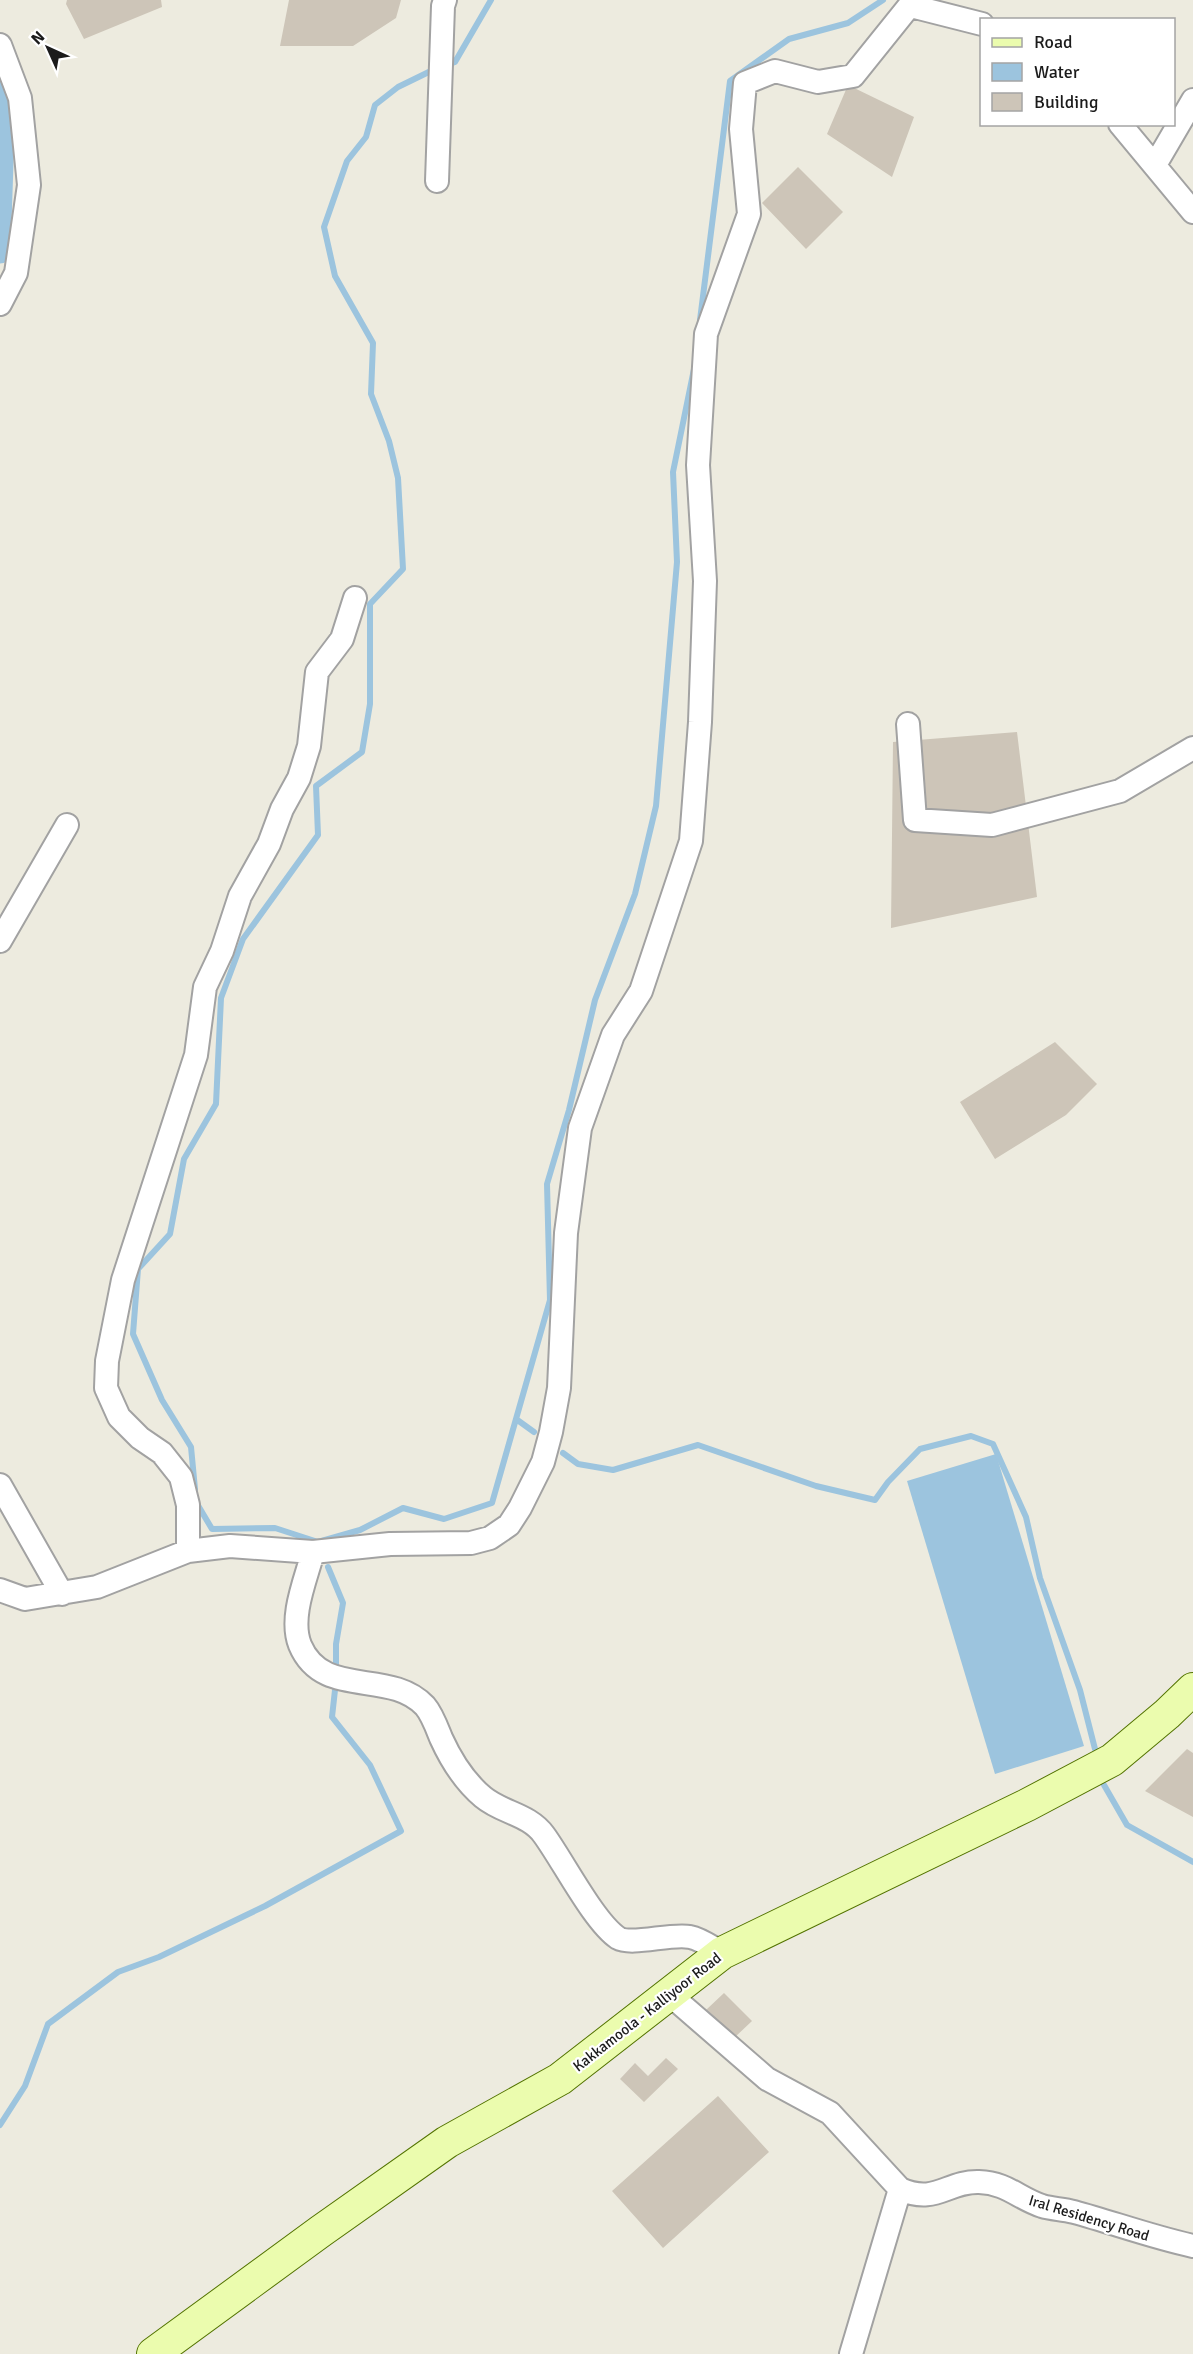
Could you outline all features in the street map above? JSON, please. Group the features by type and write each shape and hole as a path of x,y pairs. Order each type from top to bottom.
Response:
{"main road":[{"name":"Kakkamoola - Kalliyoor Road","path":"153,2354 447,2142 560,2079 722,1953 1026,1805 1112,1760 1193,1689"}],"street":[{"path":"437,181 445,0"},
{"path":"0,1590 25,1599 97,1587 188,1551 230,1546 313,1552 390,1544 471,1543 490,1538 509,1525 543,1462 559,1388 566,1233 580,1128 613,1035 641,991 691,841 700,722 705,593 698,465 706,334 749,214 741,129 745,83 775,71 818,82 853,75 912,3 980,24"},
{"path":"0,45 20,98 29,185 16,273 0,304"},
{"path":"1155,165 1193,100"},
{"path":"1122,126 1193,213"},
{"path":"188,1551 188,1505 182,1477 162,1452 140,1438 119,1417 106,1388 107,1361 123,1280 196,1055 206,987 222,951 240,896 269,844 282,809 299,778 309,746 316,672 342,639 355,598"},
{"path":"908,724 915,820 992,825 1120,791 1193,748"},
{"path":"0,941 67,825"},
{"path":"0,1485 62,1594"},
{"path":"313,1552 296,1619 300,1644 314,1667 336,1679 381,1684 406,1694 425,1706 450,1757 470,1783 484,1798 506,1811 528,1819 542,1833 605,1926 620,1939 638,1941 667,1935 692,1937 722,1953"},
{"path":"669,1994 767,2079 830,2114 900,2189 851,2354"},
{"name":"Iral Residency Road","path":"900,2189 914,2195 927,2196 978,2182 1004,2185 1025,2200 1044,2207 1071,2211 1159,2239 1193,2246"}],"water":[{"path":"996,1454 1084,1746 995,1774 907,1481"}],"building":[{"path":"67,0 161,0 162,7 84,39 66,4"},
{"path":"289,0 401,0 396,18 353,46 280,46"},
{"path":"848,85 914,117 892,177 827,134"},
{"path":"798,167 843,212 806,249 762,203"},
{"path":"1017,732 1037,897 891,928 893,742"},
{"path":"1055,1042 1097,1084 1066,1115 995,1159 960,1102"},
{"path":"1187,1749 1193,1753 1193,1817 1145,1791"},
{"path":"724,1993 752,2021 734,2038 706,2010"},
{"path":"666,2058 678,2069 644,2102 620,2079 635,2063 648,2076"},
{"path":"718,2096 769,2152 663,2248 612,2191"}],"waterway":[{"path":"447,65 455,62 491,0"},
{"path":"700,320 730,81 789,39 848,23 883,0"},
{"path":"195,1489 191,1447 162,1400 133,1334 138,1269 170,1234 184,1159 216,1104 221,998 243,939 318,835 316,786 362,752 370,704 370,604 403,569 398,478 389,441 371,394 373,343 335,276 324,227 347,161 366,137 375,105 398,87 437,68"},
{"path":"0,88 5,103 0,253"},
{"path":"196,1502 212,1529 275,1528 318,1542 360,1530 403,1508 444,1519 492,1503 550,1300 547,1184 569,1110 595,1000 635,894 656,806 677,562 673,472 694,369"},
{"path":"516,1419 534,1432"},
{"path":"563,1453 578,1464 613,1470 698,1445 816,1486 875,1500 888,1482 920,1449 971,1436 993,1444 1026,1517 1040,1578 1080,1690 1095,1749"},
{"path":"328,1567 343,1603 336,1644 336,1671"},
{"path":"0,2125 25,2086 48,2024 118,1972 159,1957 265,1906 401,1831 370,1765 332,1717 336,1681"},
{"path":"1104,1785 1127,1825 1193,1862"}]}
